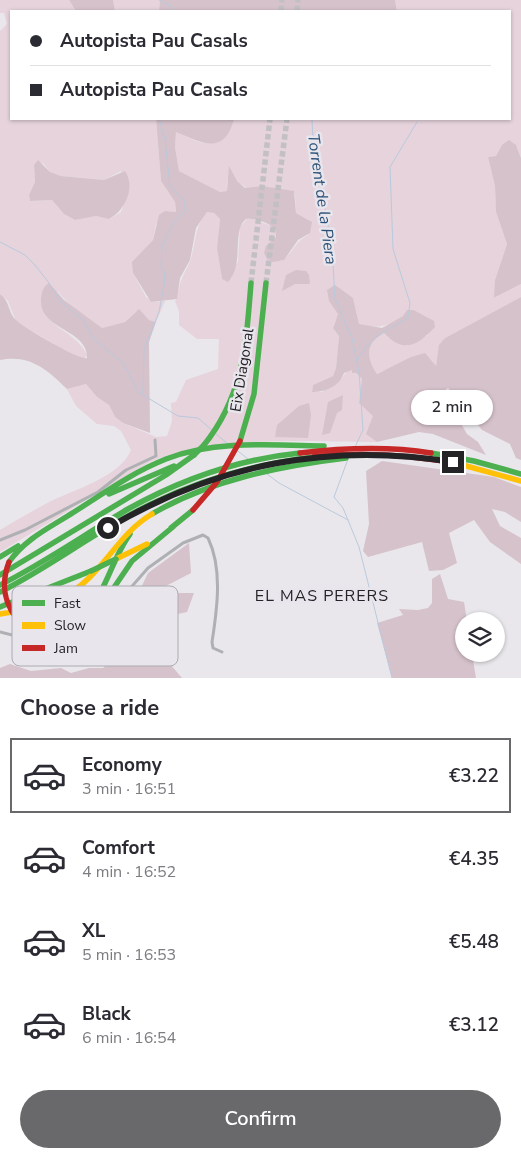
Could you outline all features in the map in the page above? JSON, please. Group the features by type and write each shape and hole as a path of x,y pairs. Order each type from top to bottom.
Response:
{"highway":[{"name":"Eix Diagonal","path":"192,457 214,433 231,405 240,377 252,283"},
{"name":"Eix Diagonal","path":"174,526 193,510 217,482 240,441 254,394 266,283"},
{"path":"12,609 6,595 6,576 10,562 20,548 137,473 159,462 190,452 234,448 341,446 351,453"},
{"path":"80,586 86,581 121,538 136,525 160,510 191,496 265,472 351,453 394,449 443,455 521,474"},
{"path":"0,585 147,499 200,477 304,452 351,453 453,462 521,481"},
{"path":"10,562 25,546 99,499 192,457"},
{"path":"0,574 67,536 192,457"},
{"path":"0,592 40,571 115,524 158,500 254,464"},
{"path":"101,586 108,569 126,539 149,519 191,496"},
{"path":"115,586 132,561 174,526"},
{"path":"52,586 116,559 150,542 174,526"},
{"path":"0,557 50,528"},
{"path":"0,607 12,602"}],"street":[{"path":"0,540 25,530 98,492 126,470 156,456 155,440"},
{"path":"132,586 148,568 183,543 203,535 208,538 212,550 218,597 212,642 213,648 222,652"}],"shaded area":[{"path":"0,0 69,0 75,10 10,10 10,120 156,120 161,181 175,202 176,213 169,211 156,224 153,240 139,255 133,273 146,297 154,302 165,301 156,322 149,320 136,311 125,322 102,328 71,306 58,292 42,292 41,304 44,313 81,346 87,355 84,360 60,348 16,321 8,301 0,294 0,31 7,24 4,13 0,13","holes":["43,163 50,172 61,176 104,180 121,171 128,193 121,212 110,219 96,216 75,220 64,214 52,200 30,201 29,195 35,182 34,165"]},
{"path":"69,0 113,0 115,10 75,10"},
{"path":"113,0 160,0 159,10 115,10"},
{"path":"160,0 395,0 397,10 159,10"},
{"path":"395,0 521,0 521,158 518,149 512,142 496,156 488,157 495,186 496,212 507,244 495,280 495,298 521,284 521,297 445,338 437,358 436,367 385,370 376,374 369,356 370,346 373,342 384,333 389,338 407,346 428,335 429,318 414,310 382,326 375,327 359,324 353,298 339,314 333,327 339,336 336,368 333,376 313,385 312,392 322,392 341,379 348,370 352,370 362,379 359,403 374,415 367,434 377,442 260,442 201,447 173,454 148,463 0,552 0,530 51,501 107,475 126,459 131,450 121,431 114,426 97,424 76,406 67,389 86,384 97,397 109,405 115,417 123,423 156,437 167,436 172,421 171,403 176,402 186,380 218,369 219,339 197,339 179,325 179,311 175,301 191,259 199,226 207,212 214,213 220,219 217,248 222,279 238,262 240,227 247,219 253,219 274,227 277,233 274,240 280,261 287,256 299,241 308,235 309,220 296,213 295,194 262,186 248,189 237,181 227,181 227,191 220,192 179,171 175,147 176,131 200,142 213,143 225,137 234,120 511,120 511,10 397,10"},
{"path":"156,120 234,120 230,131 224,138 211,144 176,132 175,147 179,171 220,192 227,191 229,166 237,181 245,188 262,186 294,191 296,213 312,222 310,233 298,240 284,260 273,262 267,259 264,253 266,246 276,237 276,230 270,225 254,219 246,219 239,231 236,266 228,282 222,279 217,248 220,219 214,213 207,212 196,228 190,260 180,278 177,299 151,302 133,273 132,262 153,240 159,215 165,211 176,212 175,202 161,181"},
{"path":"509,140 516,145 521,158 521,284 494,298 495,280 507,244 496,212 495,186 488,157 496,156 502,145"},
{"path":"38,160 50,172 61,176 104,180 125,171 128,177 129,191 124,205 109,219 96,216 75,220 64,214 52,200 30,201 29,195 35,182 34,165"},
{"path":"296,270 306,271 309,275 310,284 295,284 282,291 286,275"},
{"path":"49,283 64,300 102,328 125,322 139,309 149,320 156,322 149,342 150,433 123,423 115,417 109,405 97,397 86,384 67,389 45,369 29,361 20,359 0,360 0,294 6,300 13,317 21,324 63,349 82,358 87,358 85,348 80,341 47,318 42,310 42,293 45,286"},
{"path":"335,285 353,298 359,324 382,328 403,316 407,310 414,310 434,321 435,327 422,339 410,345 398,344 384,333 373,341 369,357 377,374 411,357 425,353 436,366 439,345 445,338 521,297 521,460 516,458 510,444 482,430 448,388 443,392 467,434 478,442 486,455 433,434 419,432 377,442 366,434 373,416 359,403 362,379 356,373 352,373 352,370 344,373 339,382 331,388 312,392 313,385 333,376 336,368 339,336 333,328 338,314 329,301 327,290"},
{"path":"343,395 342,410 337,413 330,433 322,435 328,402"},
{"path":"309,403 311,415 308,438 275,437 277,425 299,406"},
{"path":"382,461 494,477 521,487 521,522 505,512 492,509 500,526 521,538 521,564 490,542 474,520 449,533 457,563 443,570 429,571 422,542 368,557 363,551 369,524 366,471"},
{"path":"189,543 191,573 166,586 142,586 148,573"},
{"path":"440,574 448,599 464,602 466,612 455,612 455,662 473,662 476,678 392,678 377,623 403,615 399,609 418,610 428,608 432,603 432,579"},
{"path":"178,593 194,593 187,612 178,614"},
{"path":"10,664 31,671 61,668 71,673 89,668 103,668 105,666 172,666 182,678 0,678 0,668"}],"waterway":[{"path":"159,0 171,6 171,10"},
{"path":"143,393 144,350 159,312 164,286 165,274 161,266 162,246 174,222 185,211 185,202 170,186 165,139 159,120"},
{"name":"Torrent de la Piera","path":"312,120 313,143 332,247 335,299 352,338 359,372 363,430 355,447"},
{"path":"357,360 373,340 408,318 410,303 393,249 390,167 417,122"},
{"path":"0,242 25,255 35,265 60,301 84,321 93,338 124,364 138,392 178,416 198,418 213,431"},
{"path":"216,434 228,444"},
{"path":"238,451 248,459"},
{"name":"Torrent de la Piera","path":"348,459 334,497 343,508 359,547 392,678"},
{"path":"267,474 279,483 348,520"}],"tunnel":[{"path":"281,10 282,0"},
{"path":"297,10 298,0"},
{"path":"251,283 270,120"},
{"path":"266,283 287,120"}],"traffic: fast":[{"path":"204,445 228,407 241,368 251,283"},
{"path":"240,441 254,394 266,283"},
{"path":"194,455 204,445"},
{"path":"9,562 23,546 39,534 130,476 166,459 185,453 224,446 324,446"},
{"path":"0,585 128,509 168,489 211,472 255,460 300,453"},
{"path":"431,453 474,461 521,474"},
{"path":"0,575 166,475 194,455"},
{"path":"0,592 131,514 170,495 210,480 251,468 314,457"},
{"path":"152,514 174,502 221,483 271,470 346,458"},
{"path":"109,494 174,466"},
{"path":"171,528 193,510"},
{"path":"115,586 132,561 174,526"},
{"path":"103,586 130,534"},
{"path":"0,557 18,546"},
{"path":"91,571 116,559"},
{"path":"53,586 91,571"},
{"path":"0,607 12,602"}],"traffic: slow":[{"path":"459,464 521,481"},
{"path":"81,586 119,543 142,520 152,514"},
{"path":"116,559 147,544"},
{"path":"0,614 12,612"}],"traffic: jam":[{"path":"193,510 217,482 240,441"},
{"path":"300,453 366,448 431,453"},
{"path":"314,457 387,455 459,464"},
{"path":"9,562 4,585 6,599 12,612"}],"district":[{"name":"EL MAS PERERS","path":"322,595"}],"route":[{"path":"108,528 181,490 224,475 266,464 315,456 356,454 404,456 453,462"}]}
